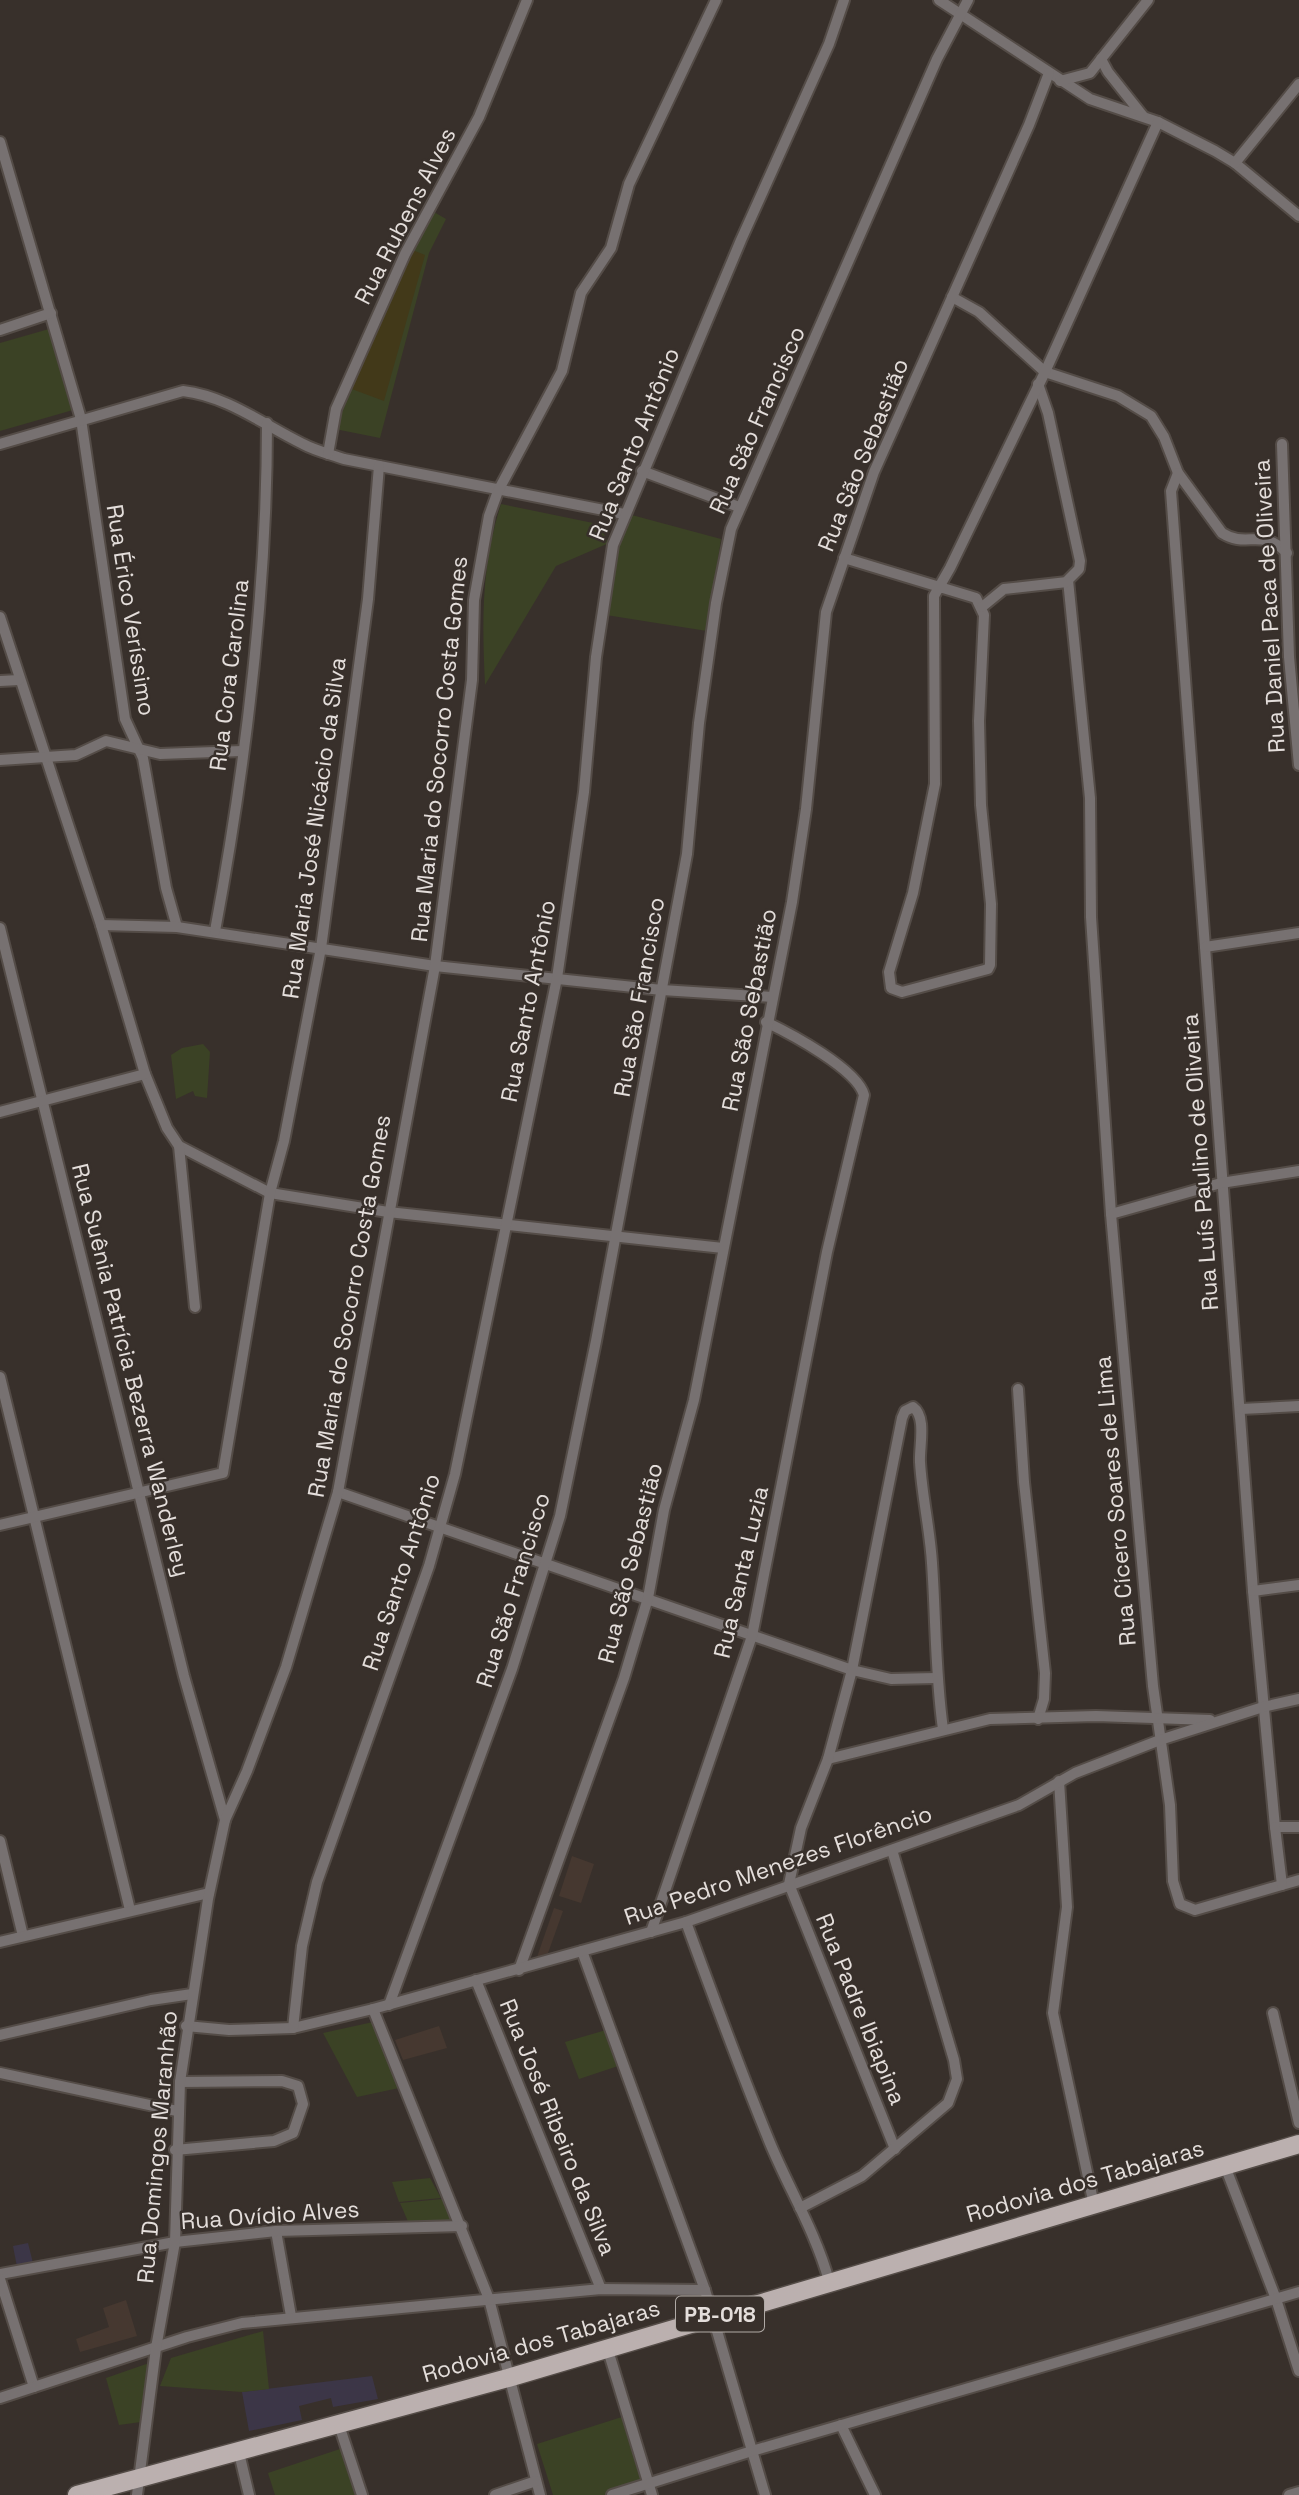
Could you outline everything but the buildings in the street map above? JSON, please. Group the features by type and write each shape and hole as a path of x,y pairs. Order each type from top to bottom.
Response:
{"main road":[{"name":"Rodovia dos Tabajaras","path":"77,2495 139,2488 239,2453 508,2378 1299,2144"}],"street":[{"name":"Rua Rubens Alves","path":"328,454 335,409 405,254 479,117 527,0"},
{"name":"Rua Maria do Socorro Costa Gomes","path":"225,1820 247,1771 286,1667 338,1492 435,967 471,693 474,600 489,516 498,491 562,371 581,293 611,248 629,184 716,0"},
{"name":"Rua Santo Antônio","path":"293,2028 300,1956 317,1882 442,1526 557,978 584,792 598,645 613,545 642,471 824,56 844,0"},
{"path":"939,0 1090,99 1158,122 1235,163 1299,216"},
{"name":"Rua São Francisco","path":"389,2005 512,1670 548,1563 575,1444 616,1236 687,854 699,723 716,603 731,529 835,297 937,59 968,0"},
{"path":"1060,81 1086,75 1148,0"},
{"path":"1101,59 1143,116"},
{"name":"Rua São Sebastião","path":"519,1970 624,1678 648,1598 664,1510 711,1320 766,1022 792,902 806,809 824,624 874,472 1049,74"},
{"path":"1235,163 1299,84"},
{"path":"844,558 938,587 976,598 982,607 984,625 979,731 981,805 990,904 990,965 988,969 947,981 896,992 891,987 889,972 913,893 935,784 936,669 932,613 938,587 1045,372 1158,122"},
{"name":"Rua Érico Veríssimo","path":"0,142 80,419 125,719 140,750 166,888 177,926"},
{"path":"952,297 979,312 1045,372 1118,396 1144,410 1156,421 1178,473 1222,533 1232,538 1269,539 1287,554"},
{"path":"0,330 51,313"},
{"path":"982,607 1004,589 1068,582 1079,569 1079,554 1038,384"},
{"path":"0,444 183,391 200,393 328,454 498,491 624,514"},
{"name":"Rua Cora Carolina","path":"215,931 255,653 267,515 267,423"},
{"name":"Rua Daniel Paca de Oliveira","path":"1282,444 1287,554 1294,626 1299,765"},
{"name":"Rua Maria José Nicácio da Silva","path":"139,1490 223,1474 270,1193 284,1141 321,948 368,599 379,466"},
{"path":"642,471 739,508"},
{"name":"Rua Luís Paulino de Oliveira","path":"1178,473 1171,491 1221,1183 1263,1707 1282,1885"},
{"name":"Rua Cícero Soares de Lima","path":"1068,582 1090,799 1088,839 1111,1214 1157,1718 1171,1820 1172,1881 1180,1904 1195,1910 1299,1880"},
{"path":"0,617 43,756 101,925 145,1074 167,1128 179,1146 195,1307"},
{"path":"0,681 19,680"},
{"path":"0,760 76,755 106,741 160,754 242,751"},
{"path":"101,925 177,926 435,967 662,990 772,997"},
{"name":"Rua Suênia Patrícia Bezerra Wanderley","path":"0,929 200,1738 225,1820"},
{"path":"1205,947 1299,933"},
{"name":"Rua Santa Luzia","path":"651,1933 752,1636 827,1252 864,1095 852,1077 795,1037 766,1022"},
{"path":"0,1112 145,1074"},
{"path":"179,1146 270,1193 388,1212 723,1248"},
{"path":"1111,1214 1221,1183 1299,1171"},
{"path":"0,1377 130,1910"},
{"path":"1018,1389 1025,1495 1045,1673 1044,1699 1038,1719"},
{"path":"1241,1409 1299,1406"},
{"path":"789,1884 801,1828 828,1759 852,1670 902,1418 910,1407 919,1411 923,1500 933,1583 936,1678 943,1729"},
{"path":"0,1525 139,1490"},
{"path":"338,1492 852,1670 902,1680 936,1678"},
{"path":"1253,1591 1299,1585"},
{"name":"Rua Pedro Menezes Florêncio","path":"187,2026 229,2030 293,2028 389,2005 651,1933 1019,1805 1059,1781 1160,1740 1263,1707 1299,1699"},
{"path":"828,1759 990,1719 1090,1716 1220,1720"},
{"path":"1059,1781 1067,1907 1054,2013 1094,2204"},
{"name":"Rua Domingos Maranhão","path":"139,2488 156,2348 175,2242 177,2110 187,2026 209,1893 225,1820"},
{"path":"1275,1826 1299,1827"},
{"path":"0,1841 23,1937"},
{"path":"800,2208 853,2181 895,2149 952,2098 957,2079 943,2021 892,1850"},
{"name":"Rua Padre Ibiapina","path":"789,1884 895,2149"},
{"path":"0,1942 209,1893"},
{"path":"686,1922 741,2072 829,2281"},
{"path":"582,1951 715,2316 765,2495"},
{"name":"Rua José Ribeiro da Silva","path":"476,1980 601,2289"},
{"path":"0,2035 151,2000 192,1994"},
{"path":"373,2009 489,2299 540,2495"},
{"path":"1273,2012 1299,2123"},
{"path":"0,2074 177,2110"},
{"path":"175,2150 274,2141 293,2133 303,2104 298,2086 282,2081 180,2082"},
{"path":"1225,2166 1276,2299 1299,2371"},
{"name":"Rua Ovídio Alves","path":"0,2277 175,2242 276,2231 462,2226"},
{"path":"276,2231 291,2316"},
{"path":"0,2277 34,2386"},
{"path":"0,2398 217,2329 291,2316 601,2289 705,2290"},
{"path":"612,2495 752,2451 1299,2292"},
{"path":"607,2347 652,2495"},
{"path":"339,2425 362,2495"},
{"path":"841,2425 875,2495"},
{"path":"239,2453 249,2495"},
{"path":"495,2495 536,2481"},
{"path":"1289,2495 1299,2492"}],"shaded area":[{"path":"572,1856 594,1864 581,1903 559,1896"},
{"path":"554,1908 563,1911 548,1953 537,1957"},
{"path":"439,2026 447,2048 403,2060 395,2040"},
{"path":"28,2243 33,2263 17,2267 13,2246"},
{"path":"126,2300 137,2336 80,2352 76,2339 109,2327 103,2308"},
{"path":"372,2376 378,2399 333,2407 331,2398 299,2406 302,2420 249,2431 242,2392"}],"green space":[{"path":"434,212 446,219 429,253 380,438 335,429 410,249"},
{"path":"49,329 73,410 0,431 0,343"},
{"path":"501,504 598,524 609,543 556,566 485,685 484,594 494,527"},
{"path":"628,514 721,539 707,631 606,615 617,546"},
{"path":"203,1044 210,1052 207,1098 195,1096 193,1091 176,1099 171,1055 182,1048"},
{"path":"373,2022 399,2088 357,2097 323,2033"},
{"path":"606,2030 618,2066 579,2079 565,2042"},
{"path":"430,2178 441,2198 399,2202 392,2182"},
{"path":"442,2199 455,2224 410,2226 400,2203"},
{"path":"263,2331 269,2389 242,2392 160,2386 171,2358"},
{"path":"152,2362 141,2422 119,2425 106,2378"},
{"path":"625,2416 646,2482 605,2495 553,2495 537,2444"},
{"path":"343,2448 359,2495 275,2495 268,2473"}],"sand":[{"path":"410,249 425,255 384,401 349,388"}]}
